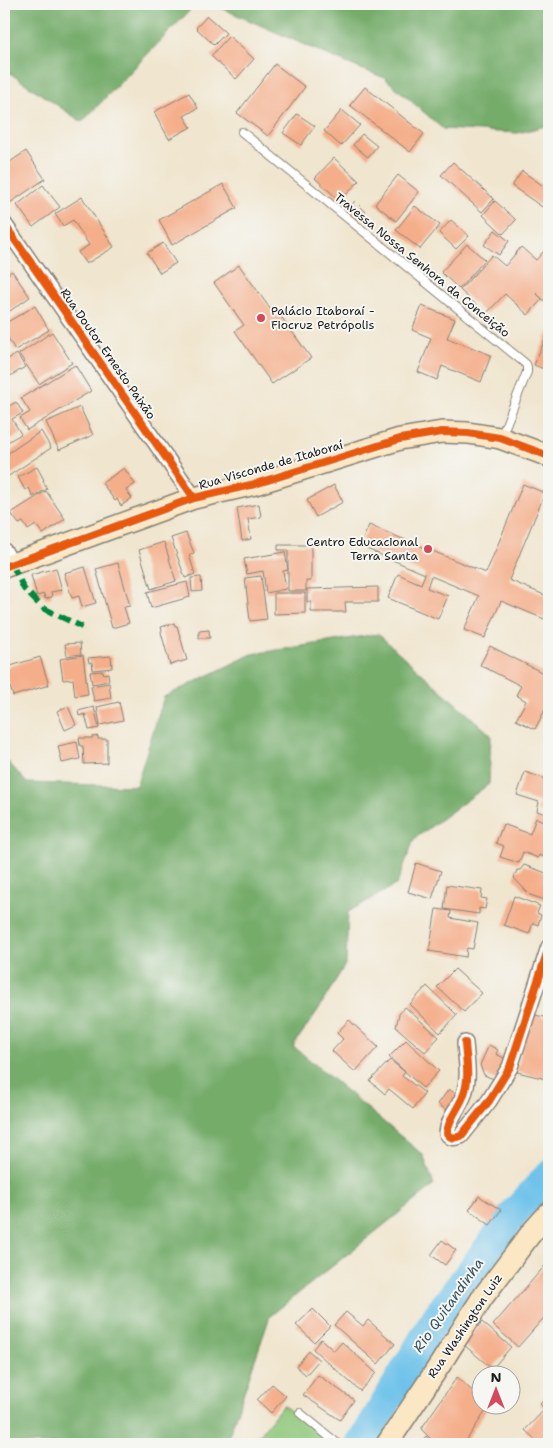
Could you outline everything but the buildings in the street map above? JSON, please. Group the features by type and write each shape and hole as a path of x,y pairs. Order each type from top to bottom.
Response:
{"street":[{"name":"Rua Doutor Ernesto Paixão","path":"4,224 194,498"},
{"name":"Rua Visconde de Itaboraí","path":"7,561 194,498 256,484 400,439 442,432 468,433 500,438 549,456"},
{"path":"465,1043 468,1077 466,1088 447,1133 454,1138 461,1136 489,1101 510,1068 549,946"},
{"name":"Rua Washington Luiz","path":"387,1444 441,1364 482,1298 541,1228 549,1213"}],"lane":[{"name":"Travessa Nossa Senhora da Conceição","path":"242,132 526,364 527,372 500,438"},
{"path":"300,1413 337,1444"}],"green space":[{"path":"4,4 196,4 82,122 4,69"},
{"path":"212,4 549,4 549,125 518,133 443,129 385,78 346,63"},
{"path":"378,634 491,735 489,784 414,839 397,884 348,912 346,963 318,1010 293,1046 423,1155 434,1185 270,1316 226,1444 4,1444 4,757 27,783 136,786 164,697 252,654"},
{"path":"283,1405 329,1442 328,1444 252,1444"}],"waterway":[{"name":"Rio Quitandinha","path":"360,1444 438,1315 517,1210 549,1175"}],"marked path":[{"path":"12,564 24,589 43,608 82,627"}],"cycle path":[{"path":"4,224 194,498"},
{"path":"4,567 194,498 255,484 400,439 442,432 468,433 500,438 549,456"},
{"path":"465,1043 467,1081 462,1099 448,1128 447,1133 453,1138 461,1136 489,1101 510,1067 549,947"}],"place":[{"name":"Palácio Itaboraí - Fiocruz Petrópolis","path":"261,318"},
{"name":"Centro Educacional Terra Santa","path":"428,549"}]}
